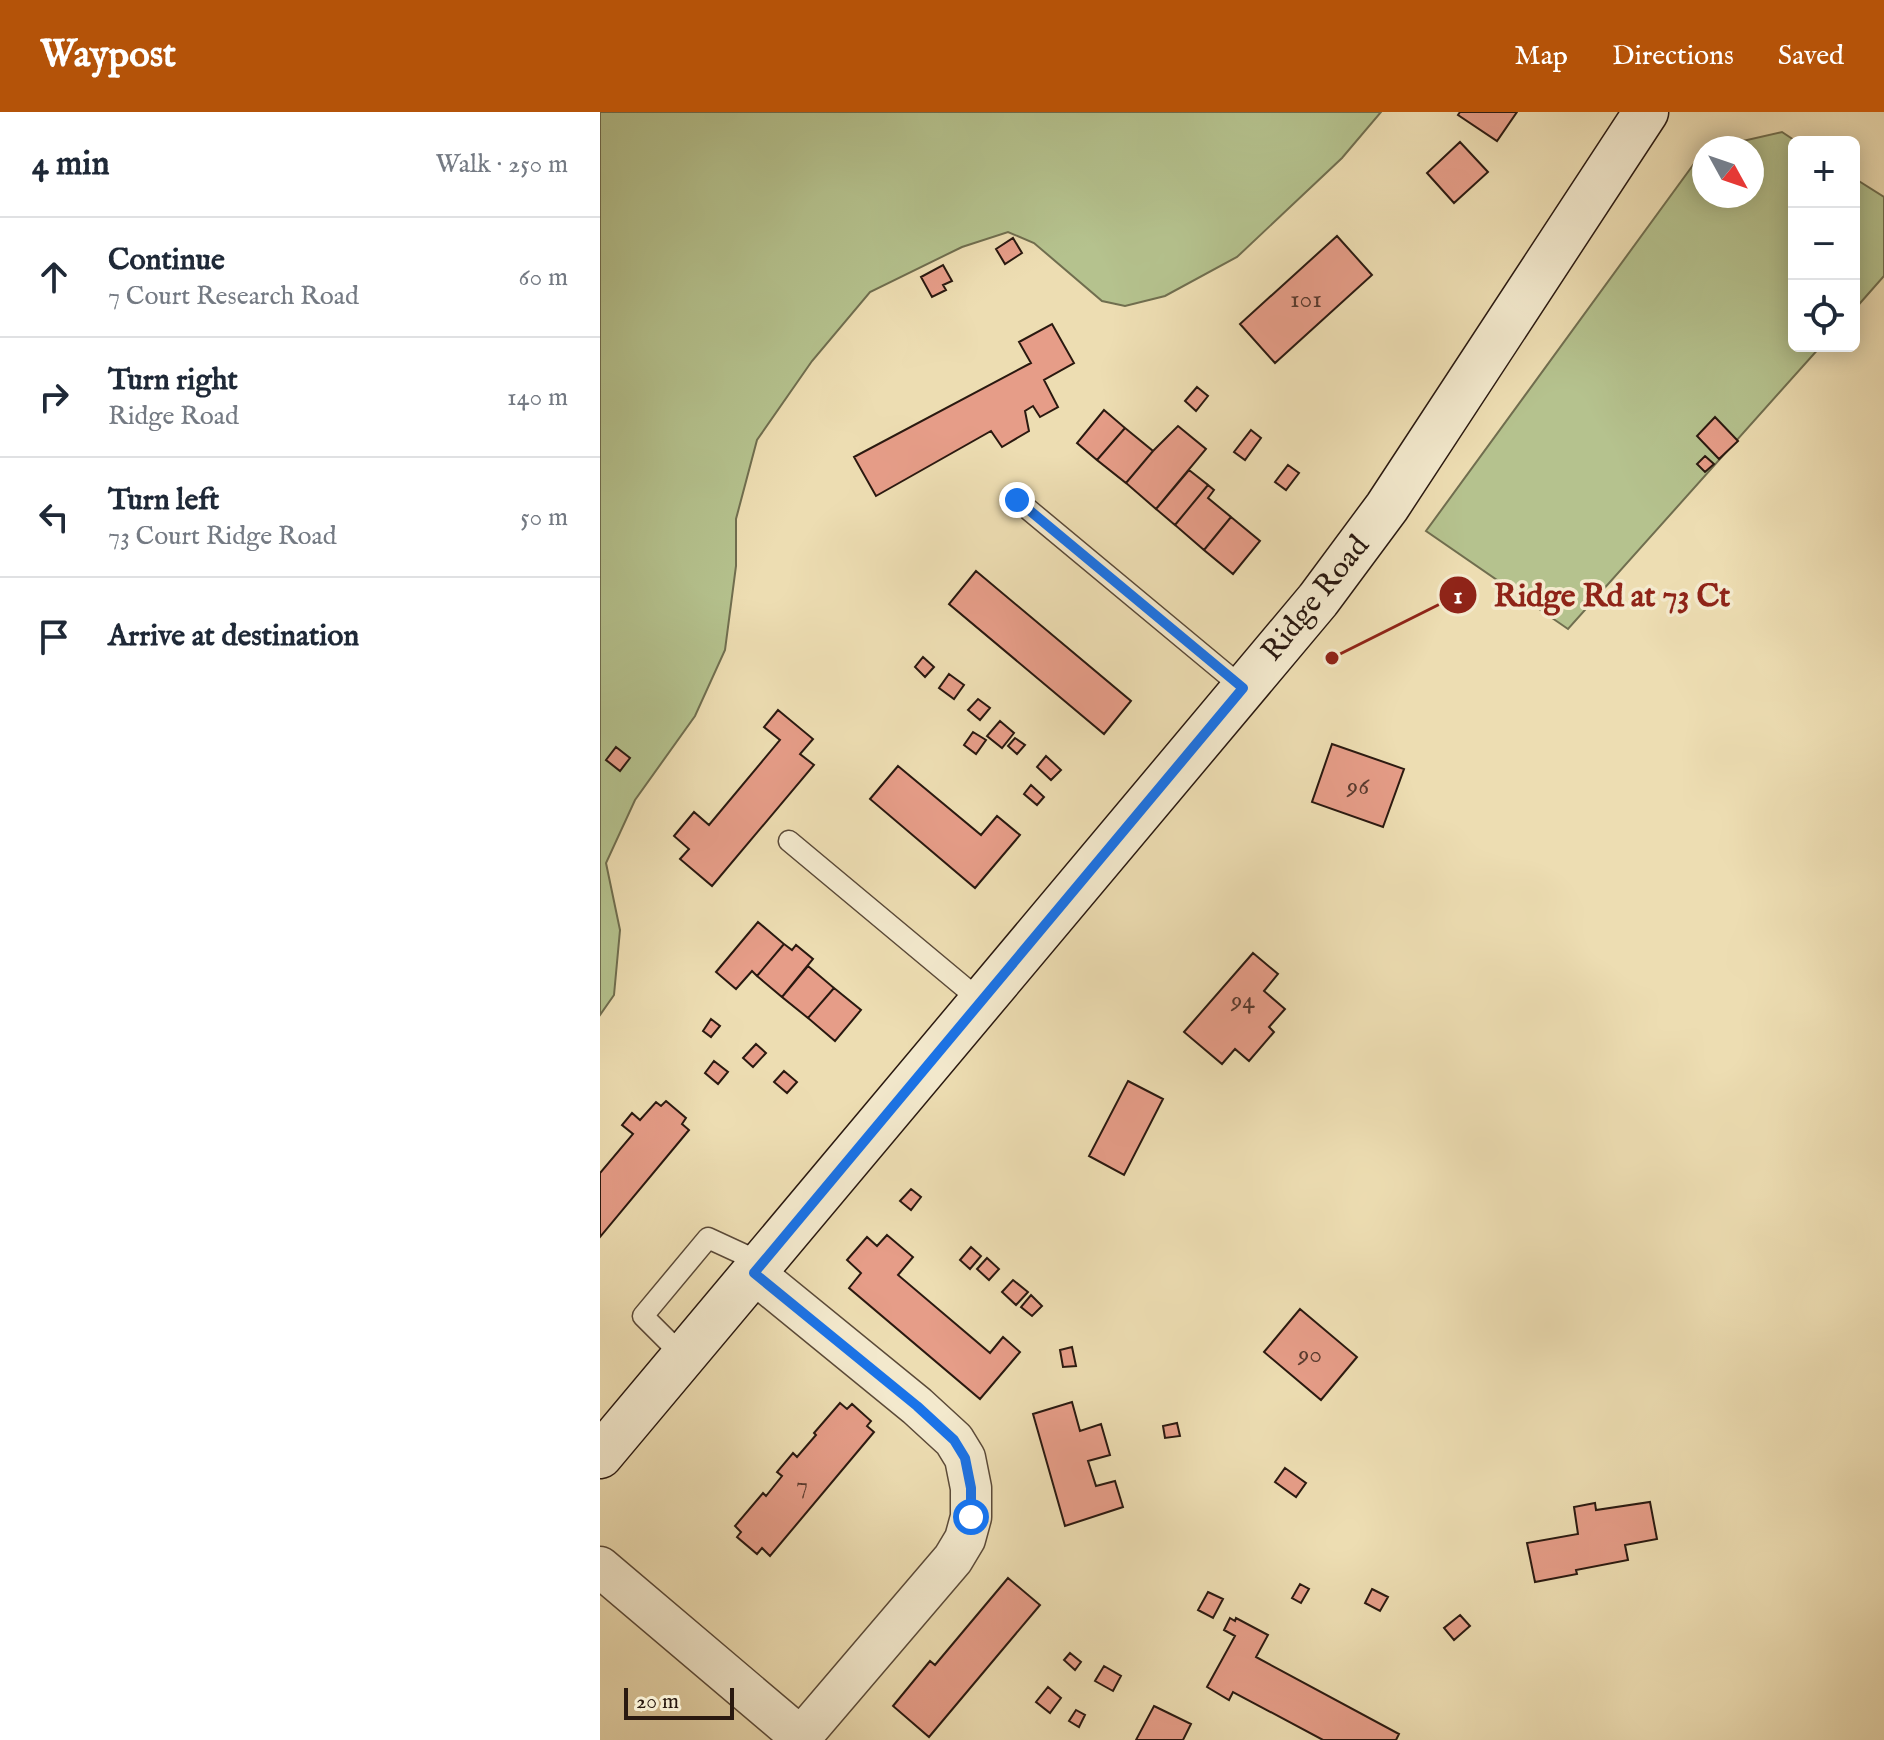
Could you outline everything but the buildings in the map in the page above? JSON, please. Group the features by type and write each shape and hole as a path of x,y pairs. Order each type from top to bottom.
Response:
{"street":[{"name":"Ridge Road","path":"600,1456 1318,600 1362,542 1646,112"},
{"path":"600,1567 803,1739 953,1559 965,1539 971,1517 971,1488 965,1458 954,1440 757,1270"}],"lane":[{"path":"1017,500 1243,688"},
{"path":"789,841 982,1002"},
{"path":"684,1357 643,1316 708,1238 747,1256 757,1270"}],"green space":[{"path":"600,112 1381,112 1342,158 1237,257 1165,296 1125,306 1102,301 1034,243 1008,232 962,247 870,292 812,361 757,440 736,519 736,566 725,650 695,716 635,800 606,863 620,930 614,995 600,1015"},
{"path":"1782,132 1788,136 1788,352 1816,352 1568,629 1426,531 1692,166 1692,208 1764,208 1764,136"},
{"path":"1860,182 1884,197 1884,276 1860,303"}],"place":[{"name":"Ridge Rd at 73 Ct","path":"1332,658"}],"route":[{"path":"971,1517 971,1488 965,1458 954,1440 754,1273 1243,688 1017,500"}]}
